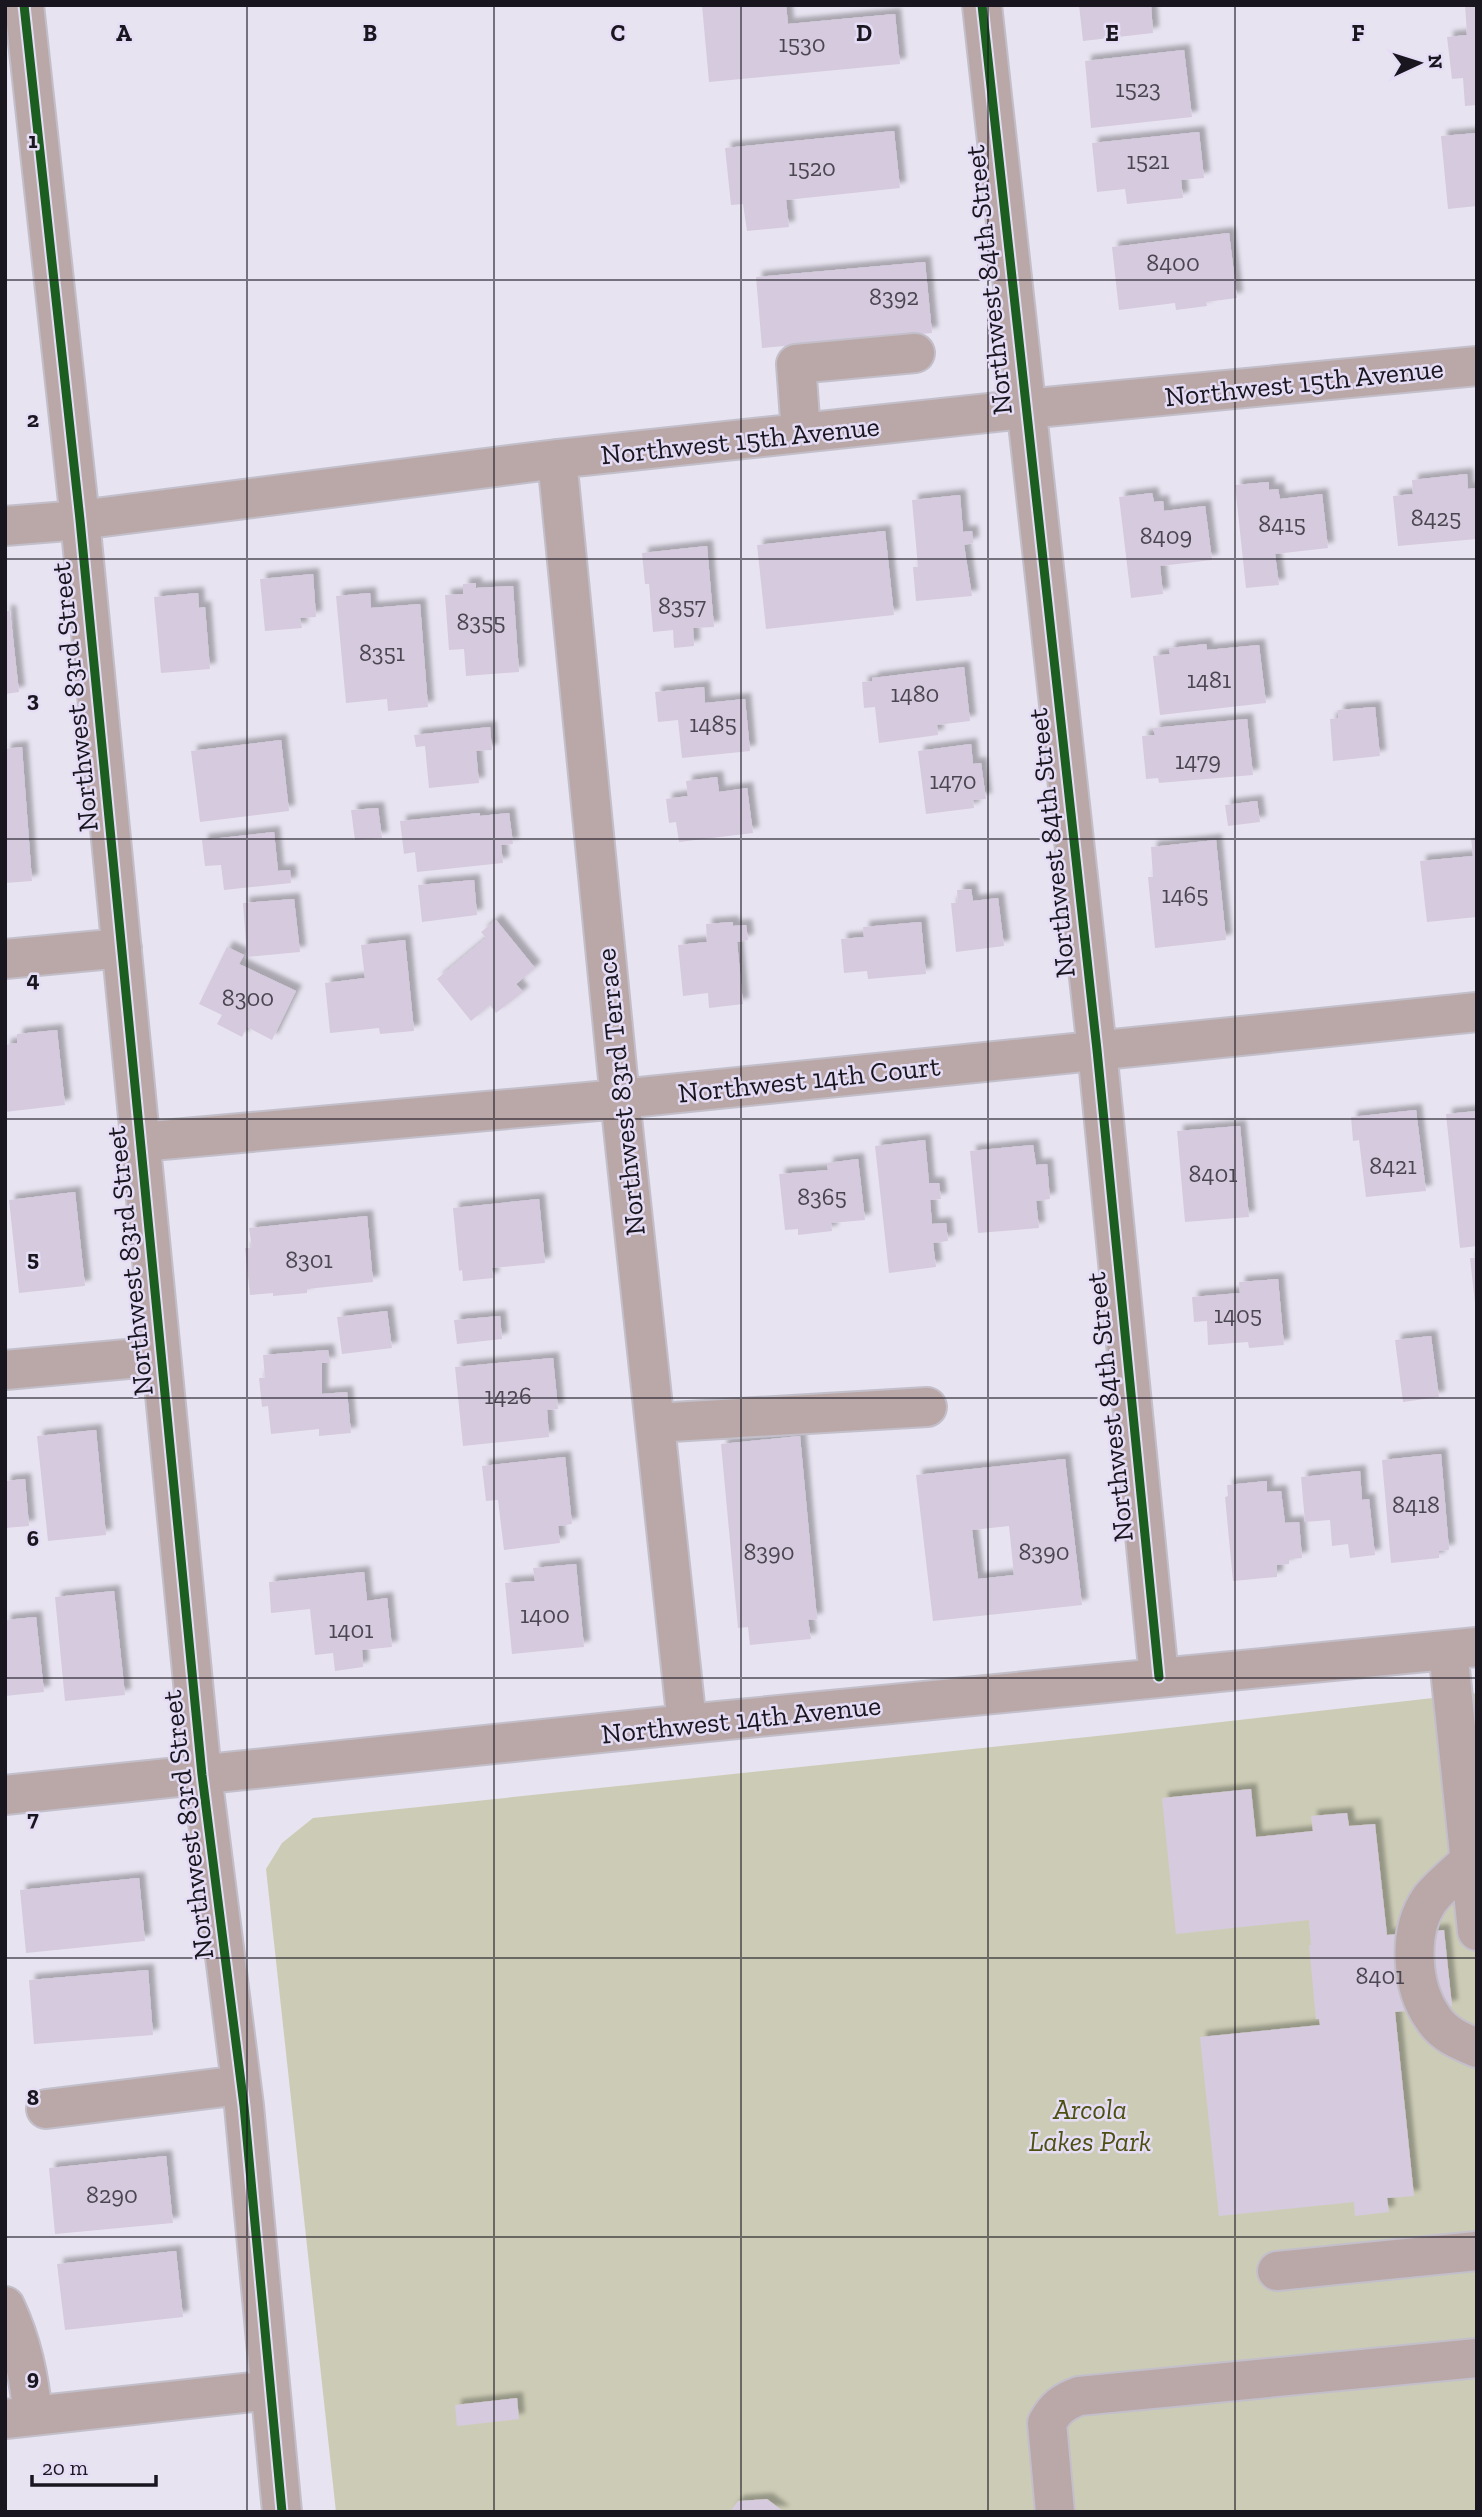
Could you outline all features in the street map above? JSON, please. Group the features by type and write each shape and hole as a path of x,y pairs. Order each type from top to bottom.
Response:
{"street":[{"name":"Northwest 83rd Street","path":"24,5 80,520 202,1775 241,2085 282,2512"},
{"name":"Northwest 84th Street","path":"982,5 1097,1050 1159,1677"},
{"path":"801,433 796,363 915,353"},
{"name":"Northwest 15th Avenue","path":"5,526 80,520 557,459 1025,409 1477,366"},
{"name":"Northwest 83rd Terrace","path":"557,459 620,1099 687,1724"},
{"path":"5,959 122,948"},
{"name":"Northwest 14th Court","path":"140,1142 620,1099 1477,1012"},
{"path":"5,1370 161,1356"},
{"path":"655,1423 927,1407"},
{"path":"1462,1648 1469,1861 1477,1931"},
{"name":"Northwest 14th Avenue","path":"5,1795 687,1724 1462,1648"},
{"path":"1469,1861 1430,1899 1420,1919 1415,1951 1421,1993 1433,2020 1447,2034 1477,2048"},
{"path":"46,2109 241,2085"},
{"path":"1277,2271 1477,2250"},
{"path":"5,2306 18,2333 29,2375 19,2418 270,2390"},
{"path":"1055,2512 1047,2423 1059,2406 1079,2396 1477,2358"}],"green space":[{"name":"Arcola Lakes Park","path":"1477,1693 1477,2512 336,2512 266,1869 282,1843 313,1818 1116,1734"}],"building":[{"path":"702,5 786,5 788,24 895,14 900,64 709,82"},
{"path":"1079,5 1151,5 1153,33 1083,41"},
{"path":"1465,5 1477,5 1477,105 1465,106 1463,78 1452,79 1447,37 1467,35"},
{"path":"1184,50 1192,117 1091,128 1085,61"},
{"path":"894,131 900,188 786,200 789,227 747,231 743,204 731,205 725,148"},
{"path":"1199,132 1204,178 1181,180 1183,198 1127,204 1125,189 1097,192 1092,143"},
{"path":"1477,133 1477,206 1448,209 1441,136"},
{"path":"1229,233 1237,298 1176,310 1175,303 1119,310 1112,247"},
{"path":"925,262 932,333 762,348 756,277"},
{"path":"1467,474 1468,489 1477,488 1477,539 1398,546 1393,496 1413,494 1412,480"},
{"path":"1269,482 1269,490 1278,489 1280,499 1322,494 1328,548 1275,554 1279,585 1246,588 1235,485"},
{"path":"1152,493 1154,502 1163,501 1164,511 1205,506 1212,560 1160,566 1163,594 1131,598 1119,497"},
{"path":"960,495 963,532 972,531 973,543 964,545 972,596 916,601 913,567 918,567 912,500"},
{"path":"885,531 894,615 766,629 757,545"},
{"path":"707,546 714,627 693,628 694,646 674,648 673,630 653,632 649,584 645,584 642,553"},
{"path":"313,574 316,617 300,618 302,628 265,631 260,579"},
{"path":"476,583 476,588 513,586 519,672 466,676 464,649 449,650 445,595 463,594 463,584"},
{"path":"198,593 199,608 205,607 210,669 161,673 154,597"},
{"path":"370,593 371,608 420,604 428,707 388,711 387,699 346,703 336,596"},
{"path":"5,611 10,611 19,692 5,694"},
{"path":"1206,644 1207,650 1259,645 1266,703 1160,715 1153,656 1170,654 1169,648"},
{"path":"964,667 970,721 937,725 938,735 879,743 875,707 864,708 862,682 872,681 872,678"},
{"path":"704,687 705,703 745,699 750,751 682,758 678,720 658,722 655,692"},
{"path":"1375,707 1380,756 1333,761 1330,719 1338,718 1338,710"},
{"path":"1247,719 1253,775 1159,783 1158,778 1146,779 1142,736 1155,735 1153,728"},
{"path":"490,727 492,750 476,751 479,783 429,788 425,746 416,747 414,735"},
{"path":"281,740 289,811 200,822 191,751"},
{"path":"971,744 973,764 981,763 986,799 973,800 974,808 926,814 918,751"},
{"path":"22,747 32,881 5,883 5,749"},
{"path":"717,777 719,792 747,788 753,833 679,842 676,822 669,823 666,799 688,796 686,781"},
{"path":"1257,801 1260,822 1228,826 1225,805"},
{"path":"378,808 382,838 355,840 351,810"},
{"path":"480,813 480,816 509,813 513,844 501,845 503,863 417,872 415,852 404,854 400,821"},
{"path":"274,832 278,871 290,870 291,883 224,890 221,865 205,866 202,840"},
{"path":"1477,837 1477,917 1427,922 1420,861 1473,856 1471,838"},
{"path":"1216,840 1226,940 1155,948 1148,877 1153,877 1151,847"},
{"path":"474,880 477,915 422,922 418,885"},
{"path":"971,889 973,901 998,898 1004,946 956,952 951,903 958,903 957,890"},
{"path":"294,899 300,952 247,957 243,903"},
{"path":"496,920 535,968 516,984 523,992 496,1013 490,1005 471,1021 437,979 486,938 481,932"},
{"path":"733,922 733,926 746,925 748,940 737,942 743,1004 709,1008 708,993 683,996 678,945 707,942 706,924"},
{"path":"921,922 926,974 868,979 867,971 844,973 841,939 864,937 863,927"},
{"path":"405,940 414,1031 380,1034 379,1028 330,1033 325,983 365,978 361,945"},
{"path":"227,947 244,955 239,964 296,991 272,1040 247,1027 242,1037 217,1024 222,1015 199,1004"},
{"path":"57,1030 65,1105 5,1112 5,1045 17,1043 17,1034"},
{"path":"1416,1110 1426,1191 1366,1197 1359,1140 1353,1141 1351,1117"},
{"path":"1477,1111 1477,1246 1460,1248 1446,1114"},
{"path":"1240,1126 1249,1217 1185,1222 1177,1131"},
{"path":"925,1140 929,1183 939,1183 941,1199 930,1200 932,1224 946,1223 948,1241 933,1243 936,1267 889,1273 875,1146"},
{"path":"1033,1145 1036,1165 1047,1164 1050,1199 1036,1201 1039,1228 978,1233 970,1151"},
{"path":"858,1159 865,1220 831,1223 832,1231 798,1235 798,1229 785,1230 779,1174 828,1170 827,1163"},
{"path":"75,1192 85,1286 19,1293 9,1200"},
{"path":"539,1199 545,1263 492,1268 493,1278 463,1281 462,1270 459,1271 453,1208"},
{"path":"367,1216 373,1282 307,1289 307,1293 250,1295 245,1248 252,1248 249,1228"},
{"path":"1470,1258 1477,1258 1477,1303 1475,1303"},
{"path":"1278,1279 1284,1345 1249,1348 1248,1342 1208,1345 1207,1321 1194,1322 1192,1297 1240,1293 1239,1282"},
{"path":"387,1311 392,1348 342,1354 337,1317"},
{"path":"500,1316 502,1339 457,1344 454,1320"},
{"path":"1431,1336 1439,1397 1403,1402 1395,1340"},
{"path":"328,1350 330,1363 322,1363 322,1394 347,1392 351,1433 319,1436 319,1429 271,1434 268,1406 262,1407 259,1378 265,1378 263,1355"},
{"path":"553,1358 558,1409 547,1410 549,1437 463,1446 455,1367"},
{"path":"96,1430 106,1535 48,1541 37,1436"},
{"path":"800,1436 817,1619 808,1620 811,1639 750,1645 748,1627 738,1628 721,1444"},
{"path":"1441,1454 1449,1550 1439,1551 1439,1558 1391,1563 1382,1460"},
{"path":"565,1457 572,1524 558,1526 560,1543 504,1550 498,1500 486,1501 482,1466"},
{"path":"1065,1459 1082,1605 933,1621 916,1475","holes":["1009,1526 1014,1575 978,1579 972,1530"]},
{"path":"1360,1471 1362,1500 1369,1499 1375,1555 1350,1558 1348,1544 1332,1546 1330,1520 1305,1522 1301,1477"},
{"path":"25,1479 29,1526 5,1528 5,1481"},
{"path":"1267,1481 1267,1492 1281,1491 1285,1523 1299,1522 1302,1558 1289,1559 1289,1564 1277,1565 1277,1577 1233,1581 1225,1497 1228,1496 1227,1485"},
{"path":"576,1564 584,1647 512,1654 505,1583 535,1581 533,1568"},
{"path":"364,1572 367,1601 387,1598 392,1647 362,1650 363,1667 335,1671 333,1653 315,1655 310,1609 271,1613 269,1582"},
{"path":"114,1591 125,1695 65,1701 55,1597"},
{"path":"36,1617 44,1692 5,1696 5,1620"},
{"path":"1251,1789 1256,1837 1313,1831 1311,1816 1347,1813 1349,1826 1375,1824 1387,1935 1444,1930 1452,2006 1395,2012 1414,2196 1387,2198 1389,2212 1355,2216 1354,2202 1219,2216 1200,2037 1320,2025 1319,2019 1316,2019 1309,1920 1176,1934 1162,1798"},
{"path":"139,1878 145,1941 26,1953 20,1890"},
{"path":"148,1970 153,2035 34,2044 29,1980"},
{"path":"166,2156 173,2223 55,2234 49,2168"},
{"path":"176,2251 183,2317 65,2330 57,2264"},
{"path":"517,2398 519,2419 457,2426 455,2405"},
{"path":"767,2499 784,2512 730,2512 738,2501"}],"cycle path":[{"path":"24,5 80,520 202,1775 244,2106 282,2512"},
{"path":"982,5 1097,1050 1159,1677"}]}
